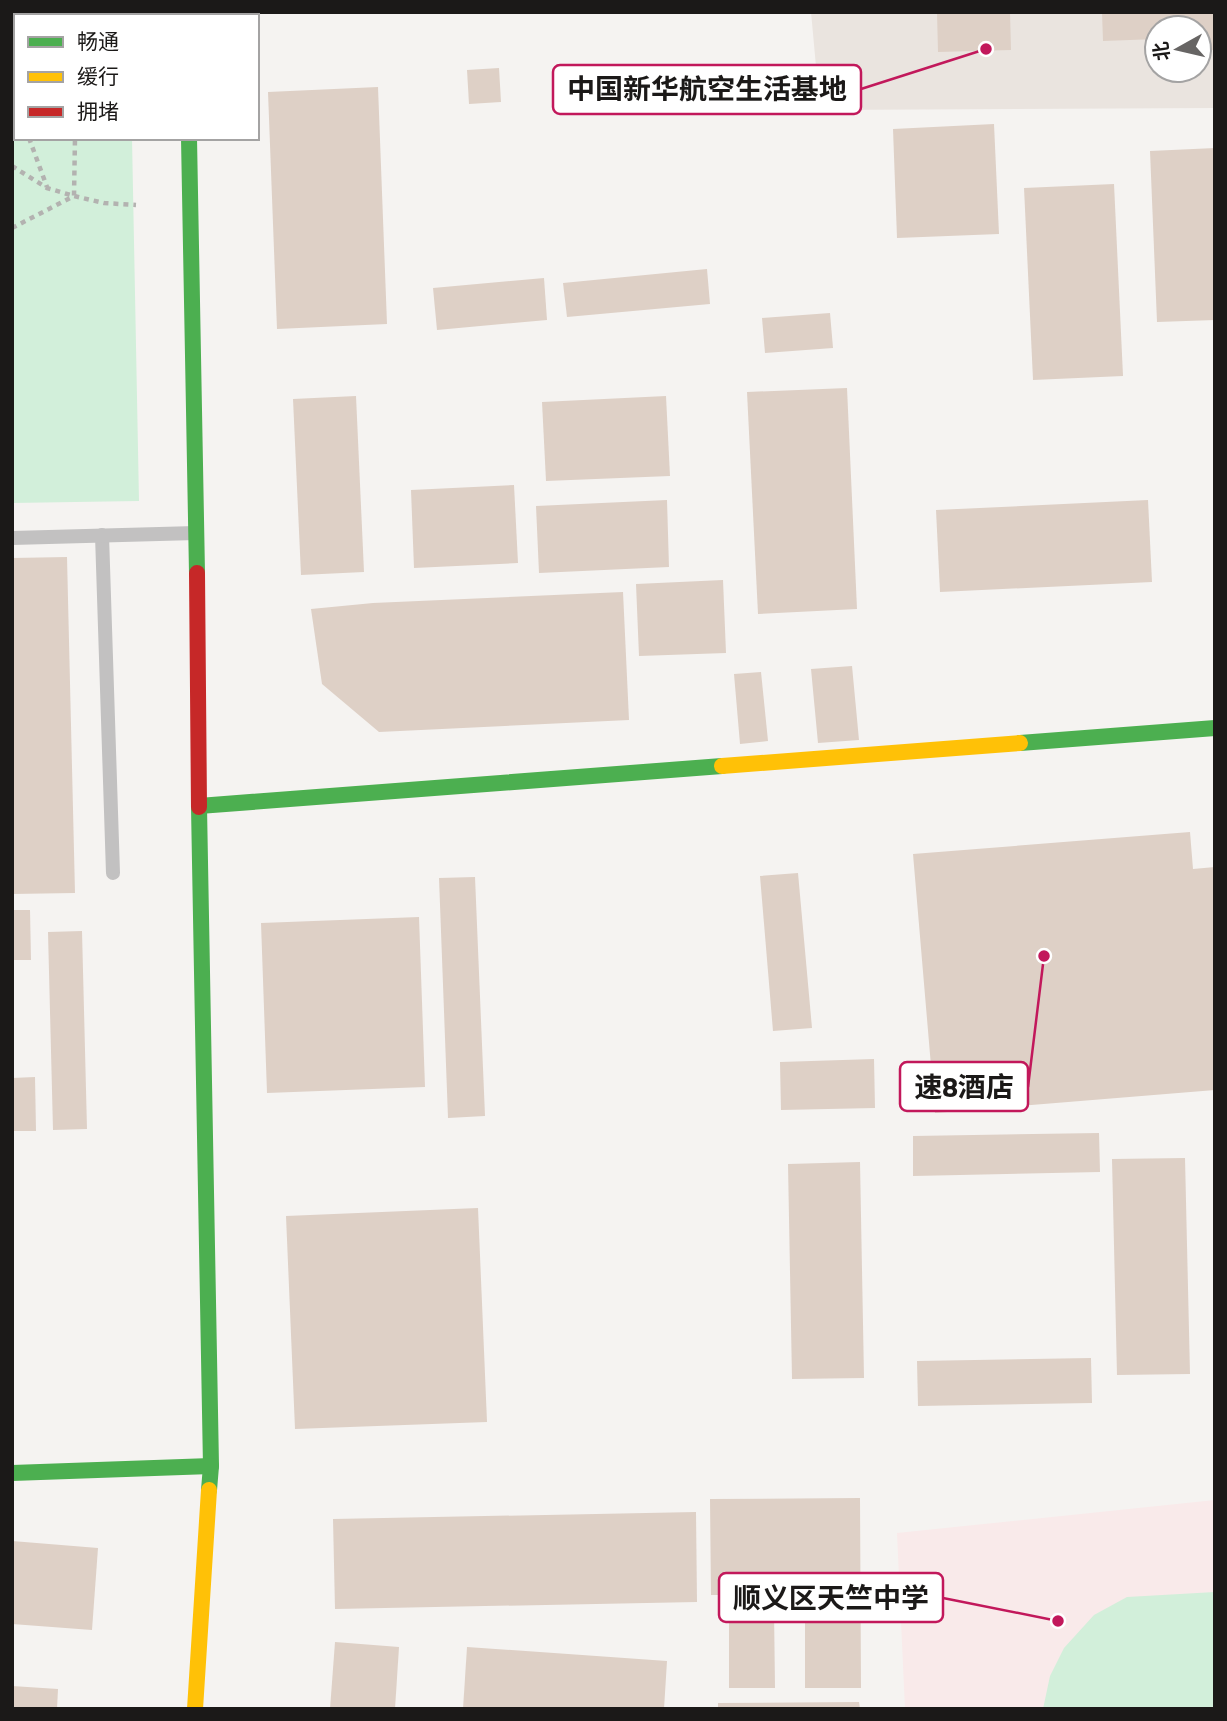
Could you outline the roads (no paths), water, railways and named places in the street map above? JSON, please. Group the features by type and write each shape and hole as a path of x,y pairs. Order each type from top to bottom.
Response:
{"street":[{"path":"189,140 211,1466 195,1709"},
{"path":"199,806 1215,728"},
{"path":"12,1473 211,1466"}],"lane":[{"path":"12,538 197,533"},
{"path":"102,535 113,873"}],"place":[{"name":"中国新华航空生活基地","path":"986,49"},
{"name":"速8酒店","path":"1044,956"},
{"name":"顺义区天竺中学","path":"1058,1621"}]}
